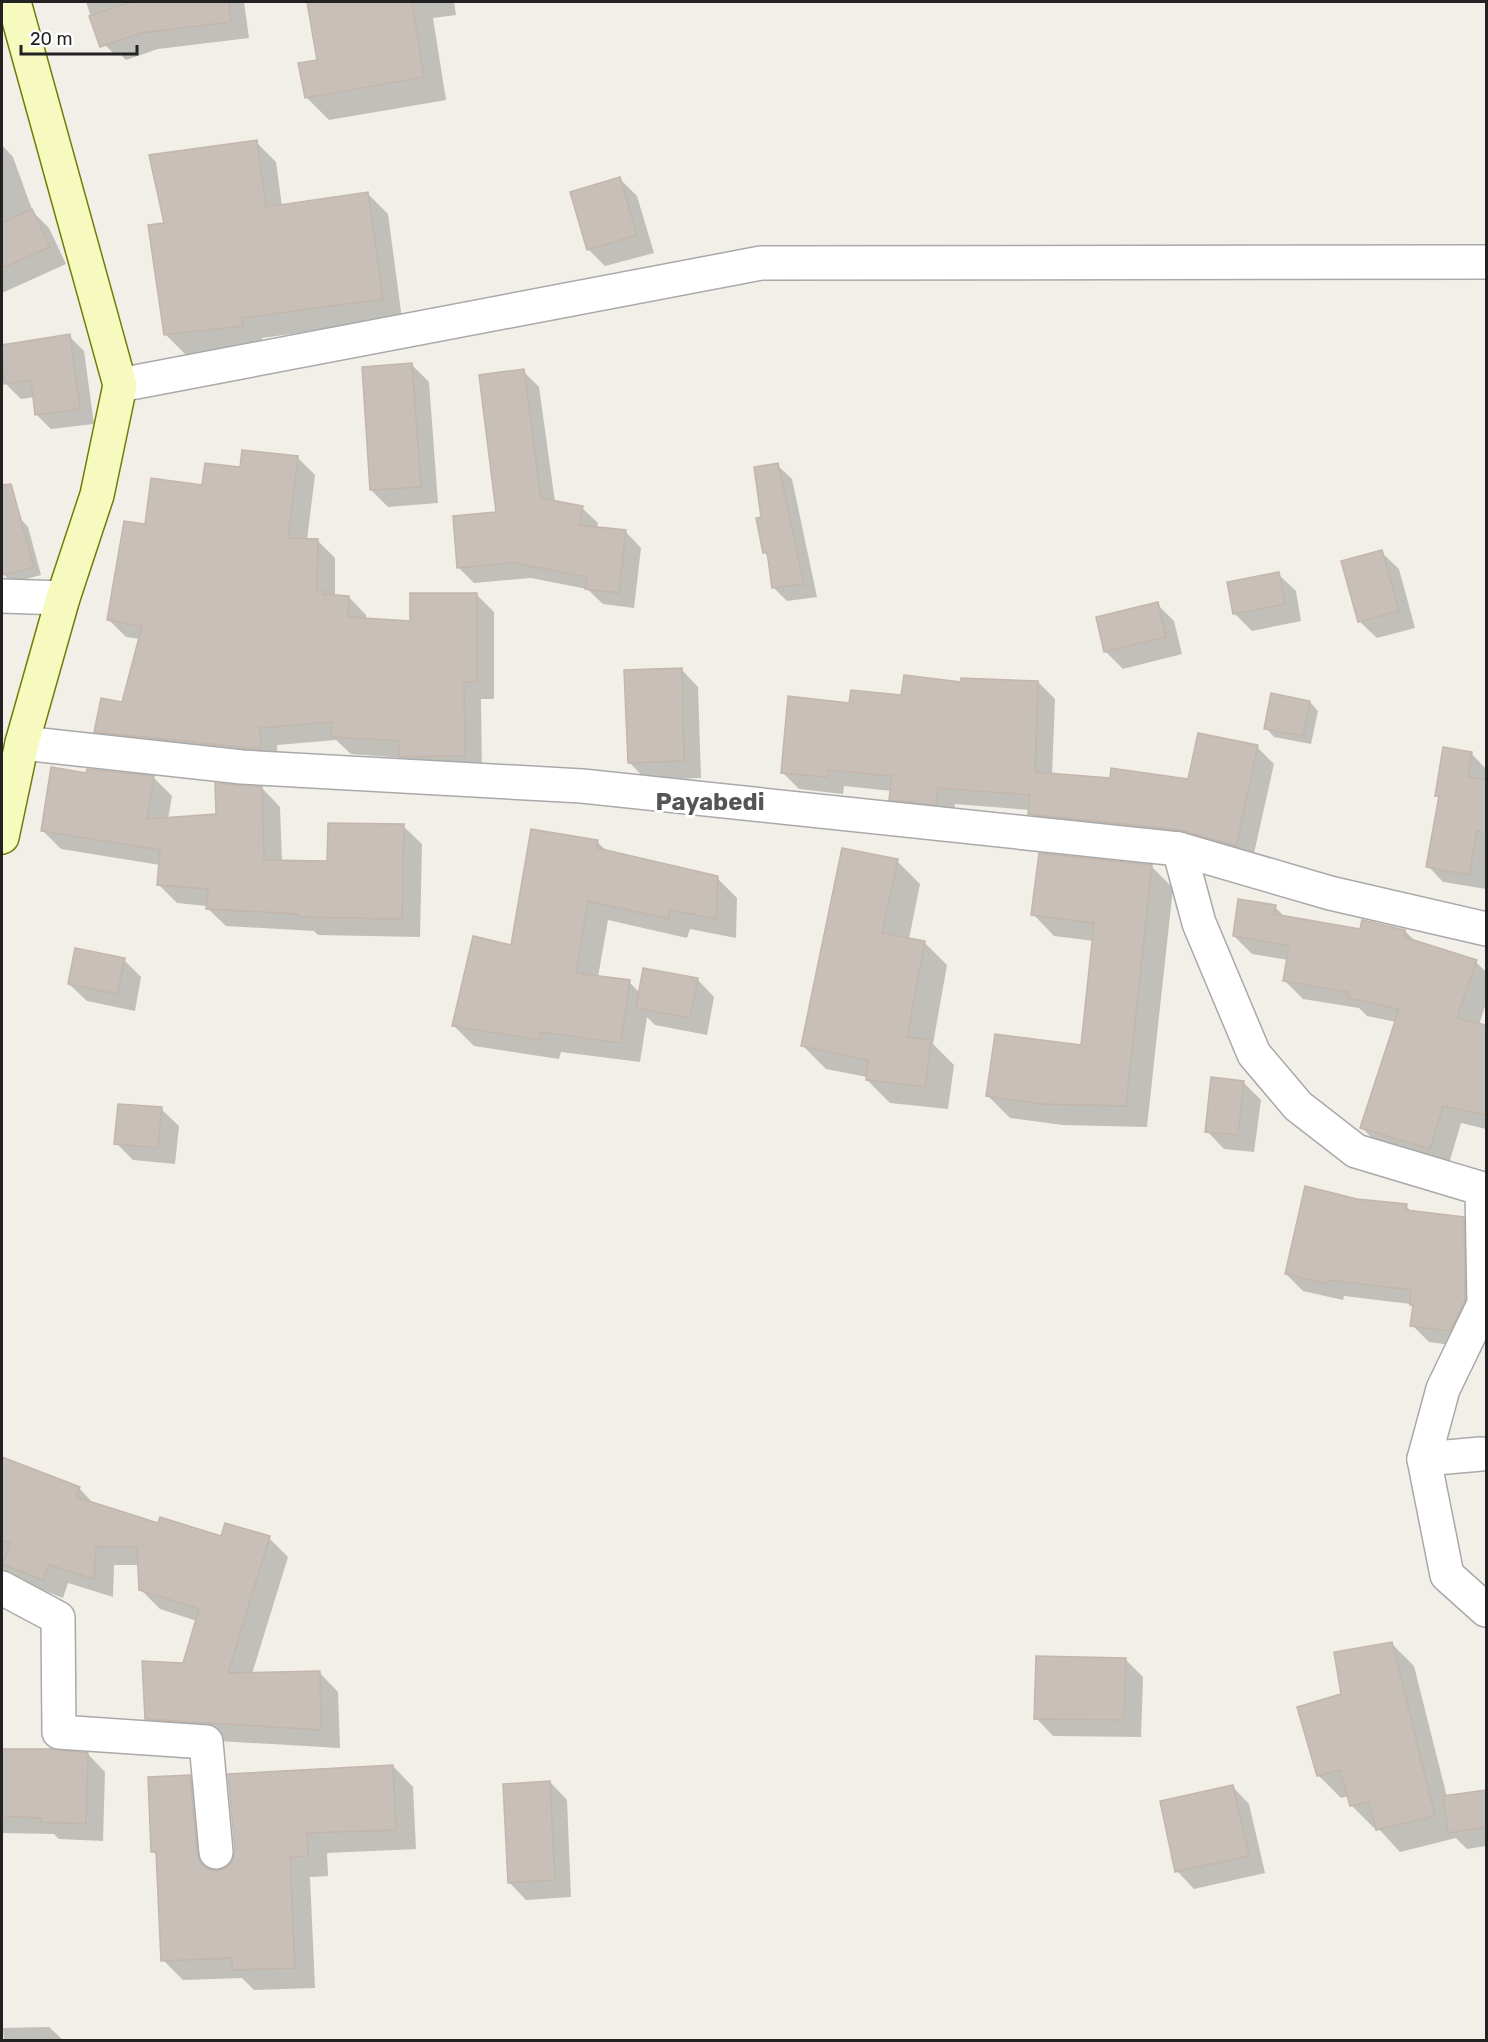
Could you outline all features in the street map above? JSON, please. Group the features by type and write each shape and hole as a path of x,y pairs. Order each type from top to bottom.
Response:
{"street":[{"path":"2,837 22,744 63,598 97,495 120,385 14,2"},
{"path":"120,385 761,263 1486,262"},
{"path":"2,596 63,598"},
{"path":"22,744 242,767 582,786 1179,849 1330,893 1486,929"},
{"path":"1179,849 1199,923 1254,1054 1298,1106 1356,1151 1484,1190 1484,1304 1443,1389 1424,1459 1447,1575 1486,1610"},
{"path":"1424,1459 1481,1454"},
{"path":"2,1588 58,1618 58,1732 206,1742 216,1852"}],"building":[{"path":"131,2 229,2 231,22 141,33 100,47 89,16"},
{"path":"307,2 412,2 424,77 305,98 298,63 317,60"},
{"path":"257,140 266,207 368,192 383,299 242,318 243,326 164,335 148,225 164,223 149,155"},
{"path":"620,177 637,235 587,250 570,192"},
{"path":"32,209 50,247 2,268 2,223"},
{"path":"70,334 80,409 35,415 31,380 4,384 2,345"},
{"path":"412,363 421,487 370,490 362,367"},
{"path":"524,369 541,498 583,506 579,525 626,530 619,593 585,589 587,577 514,563 457,568 453,516 496,512 479,375"},
{"path":"242,450 298,456 288,538 318,539 317,590 324,591 323,594 349,596 348,617 410,621 410,593 477,593 477,682 464,682 465,756 399,757 399,741 331,737 332,722 260,728 261,749 94,732 101,698 122,702 142,626 107,620 124,521 145,524 151,478 202,485 205,463 240,467"},
{"path":"778,463 804,584 772,588 767,552 763,553 756,518 761,517 754,467"},
{"path":"11,484 34,567 2,575 2,485"},
{"path":"1382,550 1399,611 1358,622 1341,561"},
{"path":"1279,572 1285,604 1233,614 1227,582"},
{"path":"1158,602 1166,637 1104,652 1096,617"},
{"path":"682,668 684,761 628,763 624,670"},
{"path":"904,675 961,682 961,678 1038,681 1035,772 1110,778 1111,768 1188,779 1198,733 1258,745 1236,846 1181,830 1028,814 1030,795 938,788 936,805 889,800 892,776 828,770 827,777 781,773 788,696 849,703 851,690 901,695"},
{"path":"1271,693 1310,701 1303,736 1264,729"},
{"path":"1443,747 1472,752 1468,777 1486,780 1486,833 1477,831 1469,875 1426,867 1439,796 1435,796"},
{"path":"51,767 86,773 87,769 154,776 147,819 216,814 215,783 262,787 264,860 327,861 328,823 404,824 402,919 298,917 298,914 206,909 208,889 157,885 160,850 41,831"},
{"path":"531,829 598,840 597,848 718,876 716,919 670,910 668,919 588,901 576,973 630,980 621,1043 541,1032 540,1040 452,1026 473,936 511,945"},
{"path":"842,848 898,859 882,933 925,941 907,1037 931,1040 925,1087 866,1080 868,1060 801,1046"},
{"path":"1039,853 1152,865 1126,1106 1041,1104 986,1096 995,1034 1081,1045 1094,923 1031,915"},
{"path":"1238,899 1276,905 1274,914 1360,929 1362,920 1405,930 1404,937 1477,960 1457,1018 1486,1025 1486,1115 1443,1106 1430,1149 1360,1128 1399,1009 1347,998 1348,992 1283,981 1289,946 1233,936"},
{"path":"75,948 125,958 117,994 68,984"},
{"path":"643,968 698,978 690,1018 636,1008"},
{"path":"1211,1077 1244,1081 1238,1135 1205,1132"},
{"path":"118,1104 162,1107 158,1148 114,1144"},
{"path":"1305,1186 1357,1199 1407,1204 1406,1210 1464,1217 1465,1300 1450,1331 1410,1326 1413,1305 1410,1305 1411,1290 1328,1280 1327,1284 1285,1274"},
{"path":"2,1457 80,1487 76,1497 158,1523 160,1517 221,1536 225,1523 270,1536 228,1673 320,1671 321,1730 145,1719 142,1661 183,1663 199,1609 139,1590 137,1547 96,1547 94,1579 49,1565 43,1580 2,1564 11,1543 2,1540"},
{"path":"1392,1642 1435,1816 1376,1830 1369,1802 1350,1806 1340,1770 1317,1776 1297,1707 1341,1694 1334,1652"},
{"path":"1036,1656 1126,1658 1124,1720 1034,1719"},
{"path":"2,1749 53,1749 88,1753 86,1824 40,1822 41,1818 2,1816"},
{"path":"393,1765 396,1830 307,1833 308,1856 290,1857 295,1968 232,1970 232,1958 161,1961 156,1852 151,1852 148,1777 190,1775 197,1854 201,1863 217,1871 227,1867 233,1860 235,1851 228,1774"},
{"path":"550,1781 555,1880 508,1883 503,1784"},
{"path":"1233,1785 1249,1856 1175,1872 1160,1801"},
{"path":"1486,1790 1486,1827 1448,1833 1443,1796"}],"district":[{"name":"Payabedi","path":"710,802"}]}
